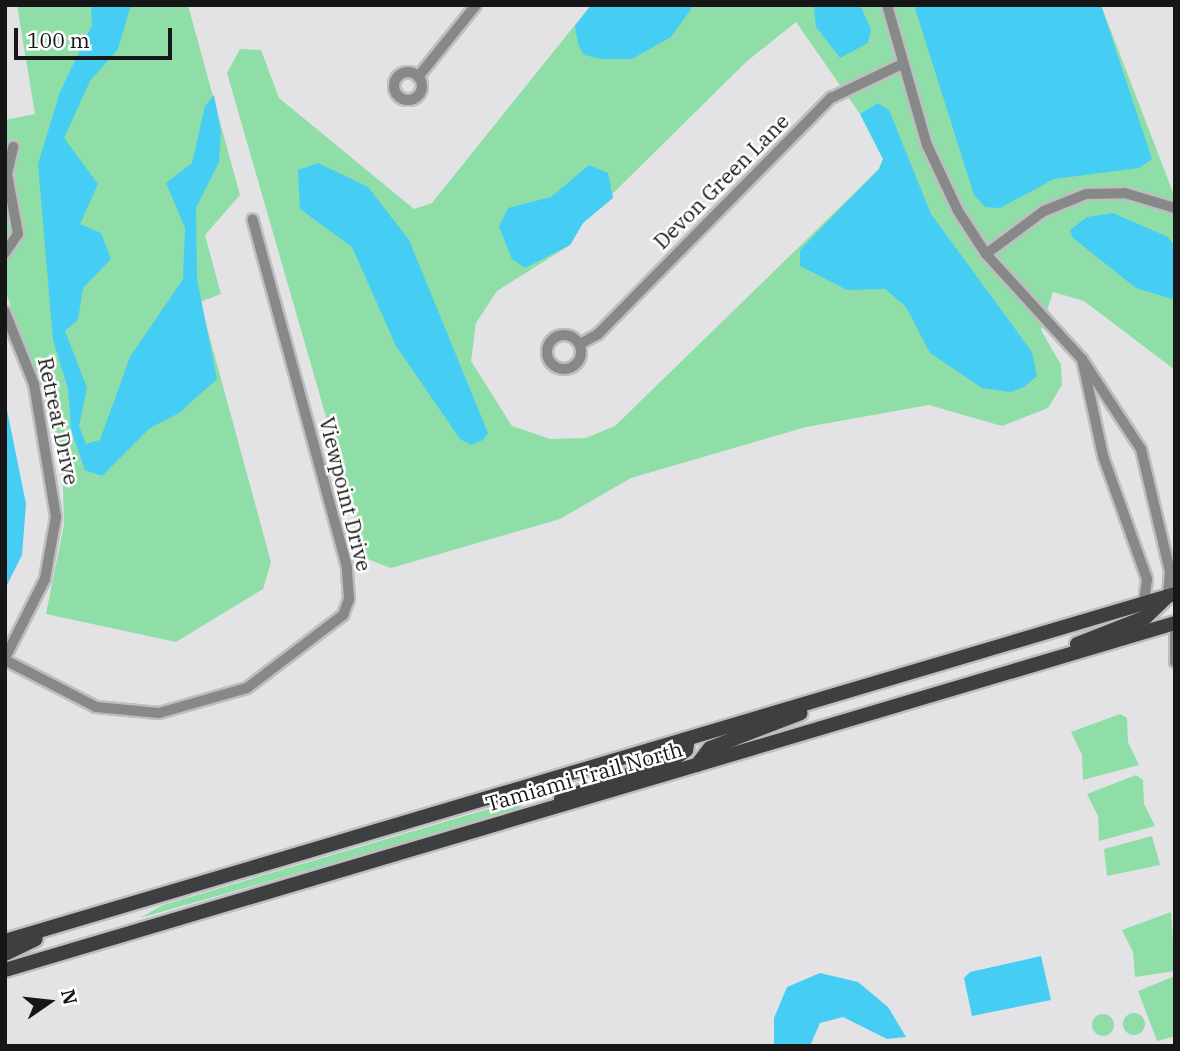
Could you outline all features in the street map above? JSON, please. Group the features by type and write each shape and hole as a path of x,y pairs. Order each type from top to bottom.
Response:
{"main road":[{"name":"Tamiami Trail North","path":"5,941 1171,595"},
{"path":"1028,667 1146,617 1171,595"},
{"name":"Tamiami Trail North","path":"5,970 1175,623"},
{"path":"697,765 710,748 847,692"},
{"path":"535,813 590,783 675,758 686,750 688,739"},
{"path":"5,954 72,921"}],"street":[{"path":"418,77 476,5"},
{"path":"887,5 902,64 938,172 986,254 1082,359 1141,449 1170,572 1171,595"},
{"name":"Devon Green Lane","path":"580,344 597,334 831,98 902,64"},
{"path":"5,253 18,234 7,174 13,147"},
{"path":"986,254 1044,211 1086,194 1125,193 1175,208"},
{"name":"Viewpoint Drive","path":"5,659 96,707 159,713 247,688 343,615 349,599 347,567 253,220"},
{"name":"Retreat Drive","path":"5,312 32,373 56,507 45,579 5,659"},
{"path":"1082,359 1103,456 1147,579 1144,603"},
{"path":"1175,634 1175,662"}],"green space":[{"path":"17,5 188,5 240,195 205,235 221,294 200,302 271,562 263,589 176,642 46,614 64,524 62,451 5,290 5,120 35,114"},
{"path":"591,5 1101,5 1174,195 1175,370 1084,301 1053,292 1041,330 1061,365 1062,385 1048,408 1002,426 929,405 806,427 631,478 560,519 391,568 367,559 227,73 240,49 261,50 279,98 414,209 432,203","holes":["796,22 860,114 883,159 879,169 615,426 586,438 550,439 512,426 471,361 476,323 497,291 570,245 583,223 746,62"]},
{"path":"1120,714 1127,718 1128,742 1139,765 1083,780 1082,755 1071,732"},
{"path":"1136,775 1143,780 1144,804 1155,826 1099,841 1098,816 1087,794"},
{"path":"535,795 515,811 140,918 163,905"},
{"path":"1152,836 1160,865 1107,876 1104,849"},
{"path":"1171,912 1175,971 1135,977 1133,952 1122,930"},
{"path":"1175,976 1175,1036 1157,1041 1138,991"},
{"path":"1130,1013 1138,1013 1145,1020 1145,1028 1138,1035 1130,1035 1123,1028 1123,1020"},
{"path":"1099,1014 1107,1014 1114,1021 1114,1029 1107,1036 1099,1036 1092,1029 1092,1021"}],"water":[{"path":"91,5 131,5 118,49 90,81 64,138 98,184 80,224 101,233 111,259 83,288 78,320 65,331 87,388 79,426 86,444 100,440 130,357 183,279 185,228 166,183 192,163 205,106 214,95 221,132 219,162 196,208 197,279 217,379 179,413 150,428 102,476 85,470 71,430 68,389 53,340 38,164 60,92 92,25"},
{"path":"591,5 694,5 671,37 632,59 602,59 584,55 578,44 575,26"},
{"path":"860,5 871,29 868,43 840,58 816,27 814,6"},
{"path":"914,5 1101,5 1152,159 1139,168 1054,179 1000,208 985,207 974,195"},
{"path":"878,103 889,110 931,214 1032,352 1037,376 1024,387 1011,392 982,388 930,353 906,307 885,289 847,290 800,266 800,250 879,169 883,159 860,114"},
{"path":"318,163 368,187 409,240 488,433 483,440 471,445 460,439 396,346 352,247 300,209 298,170"},
{"path":"589,165 608,173 613,198 583,223 570,245 525,268 512,259 499,227 508,208 551,197"},
{"path":"1113,213 1168,237 1175,247 1175,300 1136,288 1073,238 1070,230 1087,217"},
{"path":"5,400 26,504 22,555 5,589"},
{"path":"1041,956 1051,1000 972,1016 964,978 970,972"},
{"path":"820,973 858,982 888,1007 906,1037 887,1039 843,1017 820,1023 810,1046 774,1046 774,1018 787,987"}]}
